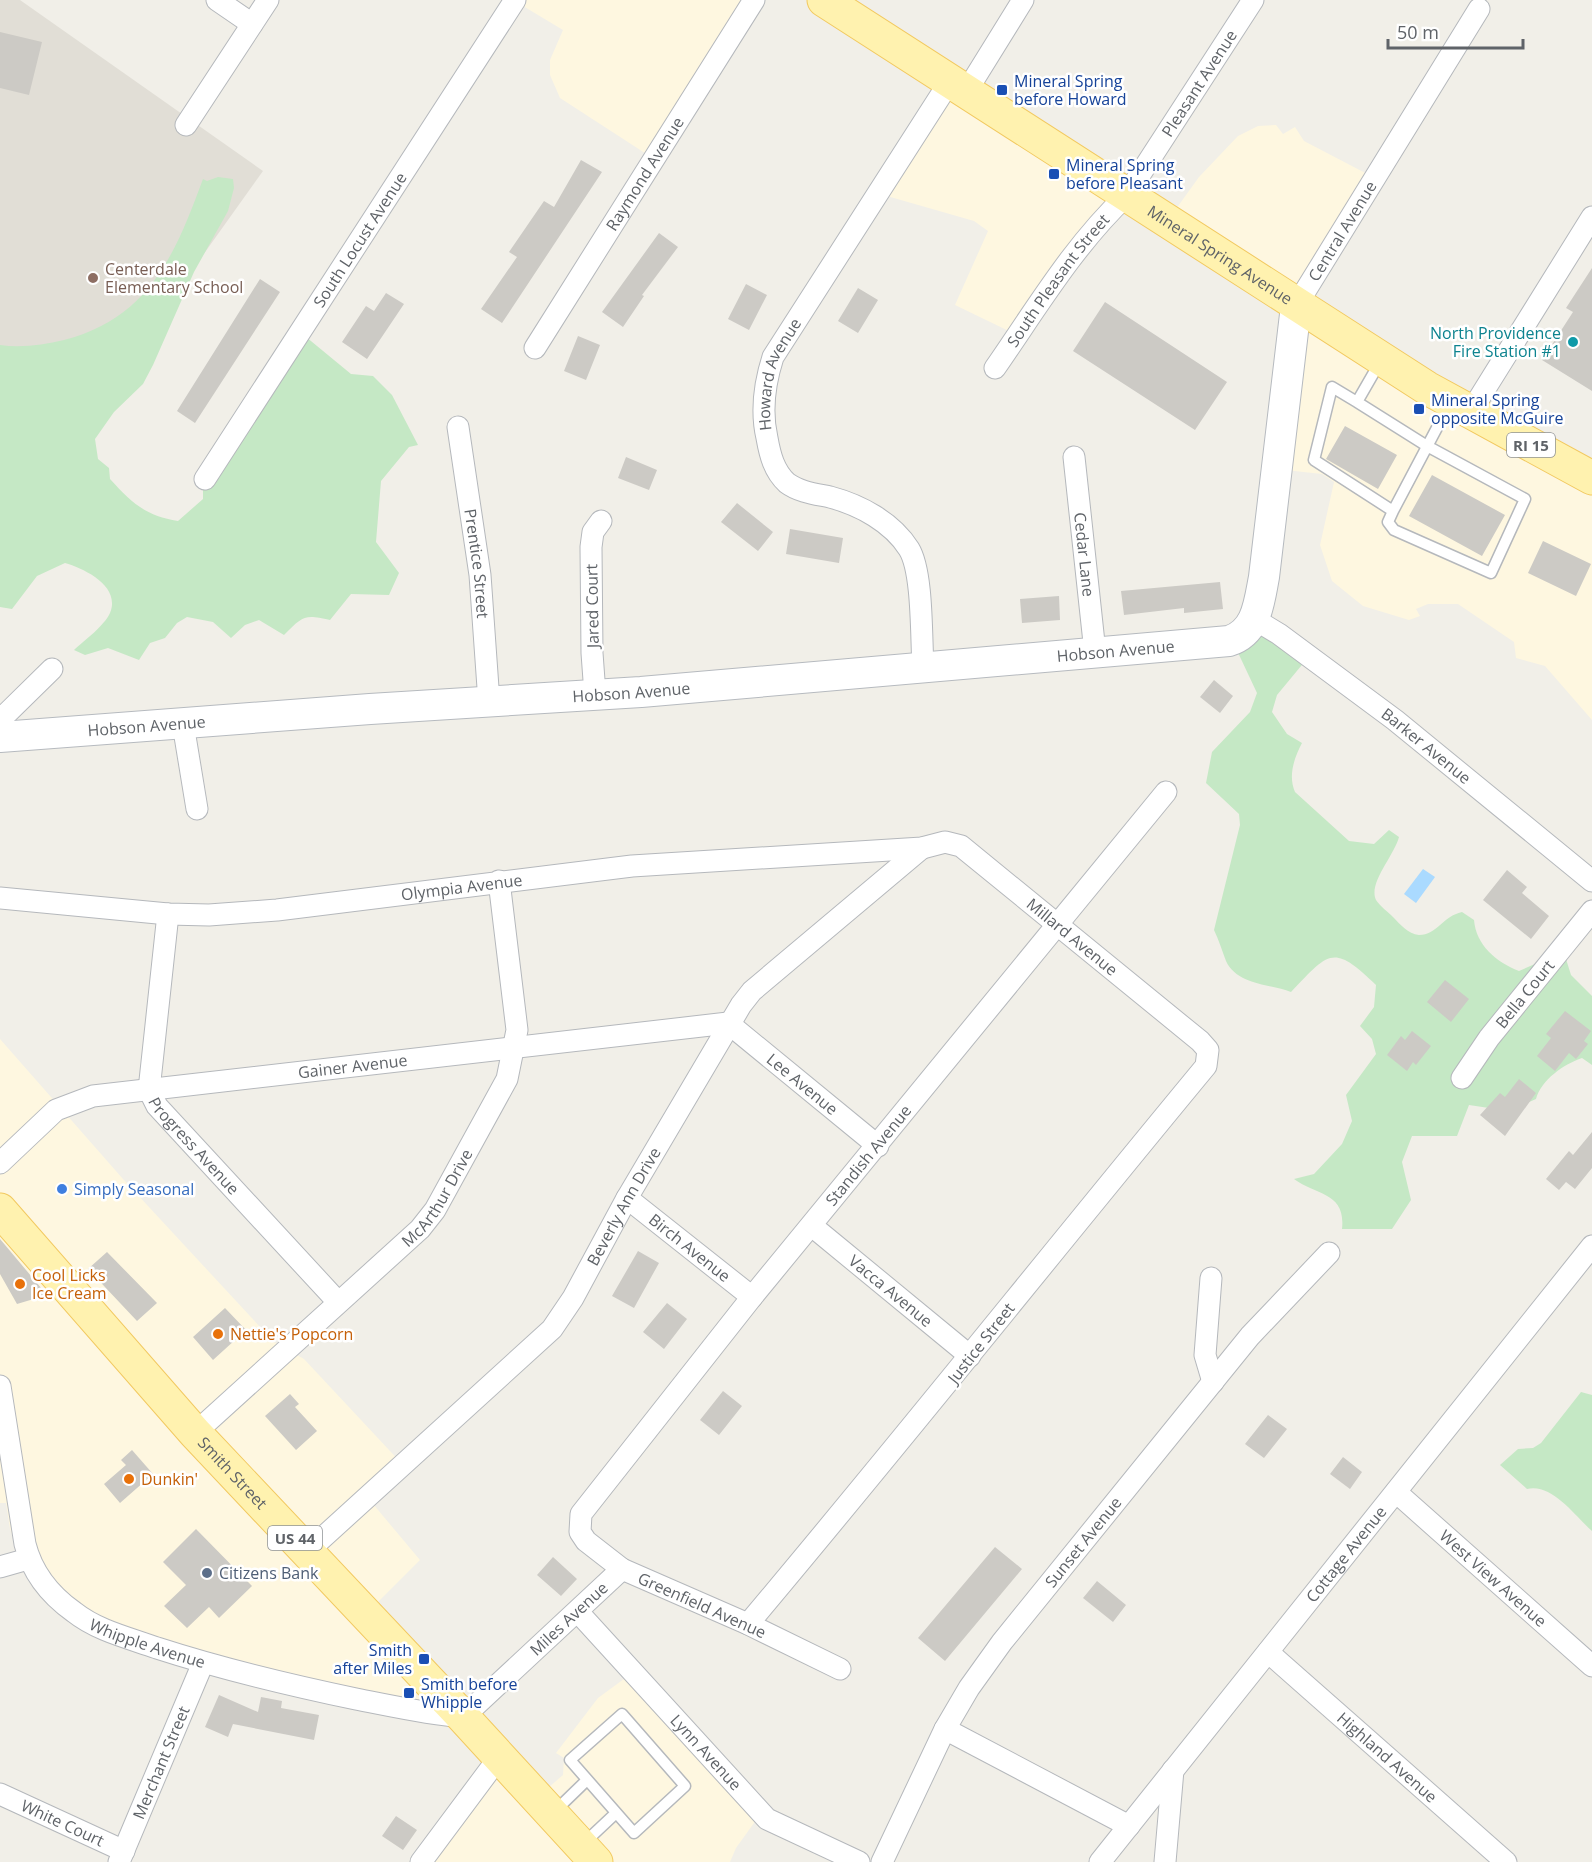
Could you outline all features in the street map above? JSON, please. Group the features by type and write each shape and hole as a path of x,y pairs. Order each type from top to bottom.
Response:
{"main road":[{"name":"Mineral Spring Avenue","path":"824,0 1381,360 1460,407 1592,478"},
{"name":"Smith Street","path":"0,1210 195,1433 500,1756 588,1854"}],"street":[{"path":"217,0 252,24"},
{"path":"186,125 268,0"},
{"name":"South Locust Avenue","path":"206,479 515,0"},
{"name":"Raymond Avenue","path":"535,348 754,0"},
{"name":"Howard Avenue","path":"923,666 919,600 915,568 909,549 886,525 868,511 789,484 774,466 765,432 767,375 773,357 958,86 1023,0"},
{"name":"Pleasant Avenue","path":"1126,196 1253,0"},
{"name":"Central Avenue","path":"1254,619 1264,577 1296,306 1479,9"},
{"name":"South Pleasant Street","path":"995,368 1058,278 1112,209 1126,196"},
{"path":"1460,407 1592,217"},
{"name":"Prentice Street","path":"458,427 480,575 489,702"},
{"name":"Cedar Lane","path":"1074,457 1095,652"},
{"name":"Jared Court","path":"596,694 592,653 591,547 593,532 600,521"},
{"name":"Hobson Avenue","path":"0,737 596,694 923,666 998,663 1229,641 1240,637 1254,619"},
{"name":"Barker Avenue","path":"1254,619 1279,634 1395,720 1592,882"},
{"path":"0,720 52,669"},
{"path":"183,724 197,809"},
{"name":"Standish Avenue","path":"579,1523 581,1514 588,1504 752,1297 1166,792"},
{"name":"Millard Avenue","path":"921,848 945,842 961,846 1200,1041 1208,1050 1209,1058"},
{"name":"Olympia Avenue","path":"0,897 168,914 209,915 277,910 632,866 921,848"},
{"name":"Beverly Ann Drive","path":"308,1551 552,1329 573,1298 627,1198 728,1023 752,992 921,848"},
{"name":"McArthur Drive","path":"195,1433 428,1221 507,1079 517,1030 499,881"},
{"name":"Bella Court","path":"1462,1078 1489,1038 1592,911"},
{"name":"Progress Avenue","path":"168,914 149,1090 157,1106 338,1302"},
{"name":"Gainer Avenue","path":"0,1163 56,1110 93,1096 728,1023"},
{"name":"Lee Avenue","path":"728,1023 878,1146"},
{"name":"Justice Street","path":"748,1624 902,1442 1206,1066 1209,1058"},
{"name":"Birch Avenue","path":"627,1198 752,1297"},
{"name":"Vacca Avenue","path":"812,1226 970,1356"},
{"name":"Cottage Avenue","path":"1100,1862 1592,1246"},
{"name":"Sunset Avenue","path":"882,1862 945,1729 969,1688 1002,1642 1250,1336 1329,1253"},
{"path":"1211,1278 1205,1355 1212,1382"},
{"name":"Whipple Avenue","path":"0,1386 28,1559 52,1594 92,1624 203,1663 301,1688 433,1715 463,1717"},
{"name":"West View Avenue","path":"1396,1492 1592,1666"},
{"name":"Greenfield Avenue","path":"579,1523 580,1532 586,1541 622,1569 748,1624 840,1669"},
{"path":"0,1567 28,1559"},
{"name":"Miles Avenue","path":"463,1717 622,1569"},
{"name":"Lynn Avenue","path":"578,1612 767,1819 859,1862"},
{"name":"Highland Avenue","path":"1268,1652 1506,1862"},
{"name":"Merchant Street","path":"122,1856 203,1663"},
{"path":"945,1729 1128,1826"},
{"path":"421,1862 500,1756"},
{"path":"1169,1859 1173,1770"},
{"name":"White Court","path":"0,1794 122,1856"}],"lane":[{"path":"1356,402 1381,360"},
{"path":"1393,511 1314,460 1332,387 1427,446 1525,499 1491,573 1394,530 1388,522 1427,446 1460,407"},
{"path":"622,1714 685,1786 634,1833 616,1814 570,1760 622,1714"},
{"path":"552,1813 587,1780"},
{"path":"588,1854 616,1814"}],"shaded area":[{"name":"Centerdale Elementary School","path":"0,0 20,0 263,171 93,409 0,385"},
{"path":"513,0 753,0 651,157 560,98 550,75 550,60 563,30"},
{"path":"942,89 1114,199 1015,334 955,305 988,231 974,221 873,192"},
{"path":"1276,125 1283,134 1295,127 1304,141 1373,177 1294,304 1592,492 1592,720 1545,666 1516,658 1514,642 1458,604 1428,604 1416,609 1420,616 1409,620 1363,606 1332,581 1320,545 1334,482 1322,474 1276,469 1291,313 1163,227 1199,177 1238,136 1258,126"},
{"path":"0,1039 123,1179 274,1342 304,1359 404,1466 368,1498 420,1560 369,1611 453,1711 110,1638 24,1568 10,1529 6,1503 0,1503"},
{"path":"628,1676 759,1816 736,1848 730,1862 420,1862 494,1761 535,1799 563,1775 564,1758 556,1753 598,1698"}],"green space":[{"path":"218,177 233,179 234,188 228,211 194,272 143,384 114,412 95,439 98,459 109,468 110,479 139,507 156,516 178,521 203,499 203,473 300,332 351,374 373,376 392,395 418,445 409,447 381,481 376,542 399,573 389,595 351,594 330,620 315,617 304,618 284,635 259,620 245,625 231,638 213,622 187,617 177,623 165,638 150,643 139,660 108,648 85,655 74,650 103,623 110,613 112,603 106,587 91,574 65,563 37,576 12,609 0,607 0,345 32,346 64,340 93,330 118,316 155,280 169,258 203,179 207,181"},
{"path":"1249,626 1306,660 1277,695 1272,712 1287,734 1302,743 1293,767 1292,780 1295,792 1349,841 1374,844 1389,830 1399,837 1378,878 1374,893 1376,900 1404,928 1419,935 1431,932 1450,917 1462,912 1474,920 1483,945 1495,958 1519,971 1544,960 1566,959 1571,975 1592,996 1592,1065 1582,1058 1568,1064 1548,1079 1536,1099 1509,1111 1469,1105 1457,1136 1412,1136 1402,1162 1411,1200 1392,1229 1342,1229 1342,1217 1335,1201 1294,1179 1314,1174 1342,1144 1352,1121 1346,1095 1376,1054 1372,1039 1360,1026 1374,1007 1376,985 1350,963 1340,958 1323,961 1291,992 1255,983 1231,969 1214,930 1240,825 1239,814 1206,783 1212,752 1250,712 1257,693 1233,642"},
{"path":"1581,1392 1592,1395 1592,1531 1554,1495 1536,1488 1527,1489 1500,1465 1518,1449 1533,1448 1541,1443"}],"water":[{"path":"1423,869 1435,877 1416,903 1404,894"}],"building":[{"path":"0,32 42,42 29,95 0,88"},
{"path":"581,160 602,172 502,323 481,309 517,257 509,252 544,201 554,207"},
{"path":"659,233 678,247 642,295 644,296 623,327 602,312"},
{"name":"North Providence Fire Station #1","path":"1592,268 1592,391 1542,360 1573,312 1566,308"},
{"path":"260,279 280,292 195,423 177,411"},
{"path":"746,284 767,295 749,330 728,319"},
{"path":"858,288 878,300 858,333 838,321"},
{"path":"386,293 404,304 367,359 342,342 366,306 374,311"},
{"path":"1105,302 1227,382 1195,430 1073,351"},
{"path":"578,336 600,345 586,380 564,371"},
{"path":"1345,426 1397,455 1378,489 1326,459"},
{"path":"626,457 657,470 649,490 618,478"},
{"path":"1432,475 1505,515 1482,556 1409,516"},
{"path":"737,503 773,532 758,551 721,522"},
{"path":"790,529 843,538 839,563 786,554"},
{"path":"1543,541 1591,564 1576,596 1528,573"},
{"path":"1220,582 1223,609 1184,613 1184,608 1124,615 1121,591"},
{"path":"1059,596 1060,620 1022,623 1020,599"},
{"path":"1214,680 1233,696 1220,713 1200,697"},
{"path":"1507,870 1527,887 1522,893 1549,916 1531,939 1483,900"},
{"path":"1445,980 1469,999 1451,1022 1427,1002"},
{"path":"1565,1011 1591,1031 1584,1041 1588,1044 1576,1059 1569,1053 1555,1071 1537,1056 1551,1038 1546,1034"},
{"path":"1412,1031 1431,1046 1416,1065 1413,1062 1407,1071 1387,1055 1401,1036 1405,1040"},
{"path":"1519,1079 1536,1093 1505,1136 1480,1115 1500,1093 1505,1097"},
{"path":"1592,1132 1592,1168 1575,1189 1566,1182 1559,1190 1546,1179 1569,1151 1573,1155"},
{"path":"0,1239 47,1295 17,1304 0,1274"},
{"path":"638,1251 659,1263 634,1308 612,1296"},
{"path":"107,1252 157,1303 137,1321 88,1269"},
{"path":"667,1303 687,1319 664,1349 643,1332"},
{"path":"225,1308 246,1330 213,1360 193,1337"},
{"path":"723,1391 742,1406 719,1435 700,1420"},
{"path":"290,1394 299,1404 295,1407 317,1431 296,1450 265,1416"},
{"path":"1268,1415 1287,1429 1264,1458 1245,1444"},
{"name":"Dunkin'","path":"132,1450 153,1474 120,1503 104,1484 126,1465 121,1460"},
{"path":"1343,1457 1362,1472 1350,1489 1330,1474"},
{"name":"Citizens Bank","path":"196,1529 252,1586 219,1618 209,1607 187,1628 164,1606 186,1585 163,1562"},
{"path":"995,1547 1022,1569 945,1661 918,1638"},
{"path":"553,1557 577,1579 561,1596 537,1575"},
{"path":"1097,1581 1126,1605 1113,1622 1083,1598"},
{"path":"219,1695 258,1712 261,1697 282,1701 281,1708 319,1715 314,1740 233,1724 228,1737 205,1727"},
{"path":"396,1816 417,1830 403,1850 382,1836"}],"place":[{"name":"Mineral Spring before Howard","path":"1002,90"},
{"name":"Mineral Spring before Pleasant","path":"1054,174"},
{"name":"Centerdale Elementary School","path":"93,278"},
{"name":"North Providence Fire Station #1","path":"1573,342"},
{"name":"Mineral Spring opposite McGuire","path":"1419,409"},
{"name":"Simply Seasonal","path":"62,1189"},
{"name":"Cool Licks Ice Cream","path":"20,1284"},
{"name":"Nettie's Popcorn","path":"218,1334"},
{"name":"Dunkin'","path":"129,1479"},
{"name":"Citizens Bank","path":"207,1573"},
{"name":"Smith after Miles","path":"424,1659"},
{"name":"Smith before Whipple","path":"409,1693"}]}
